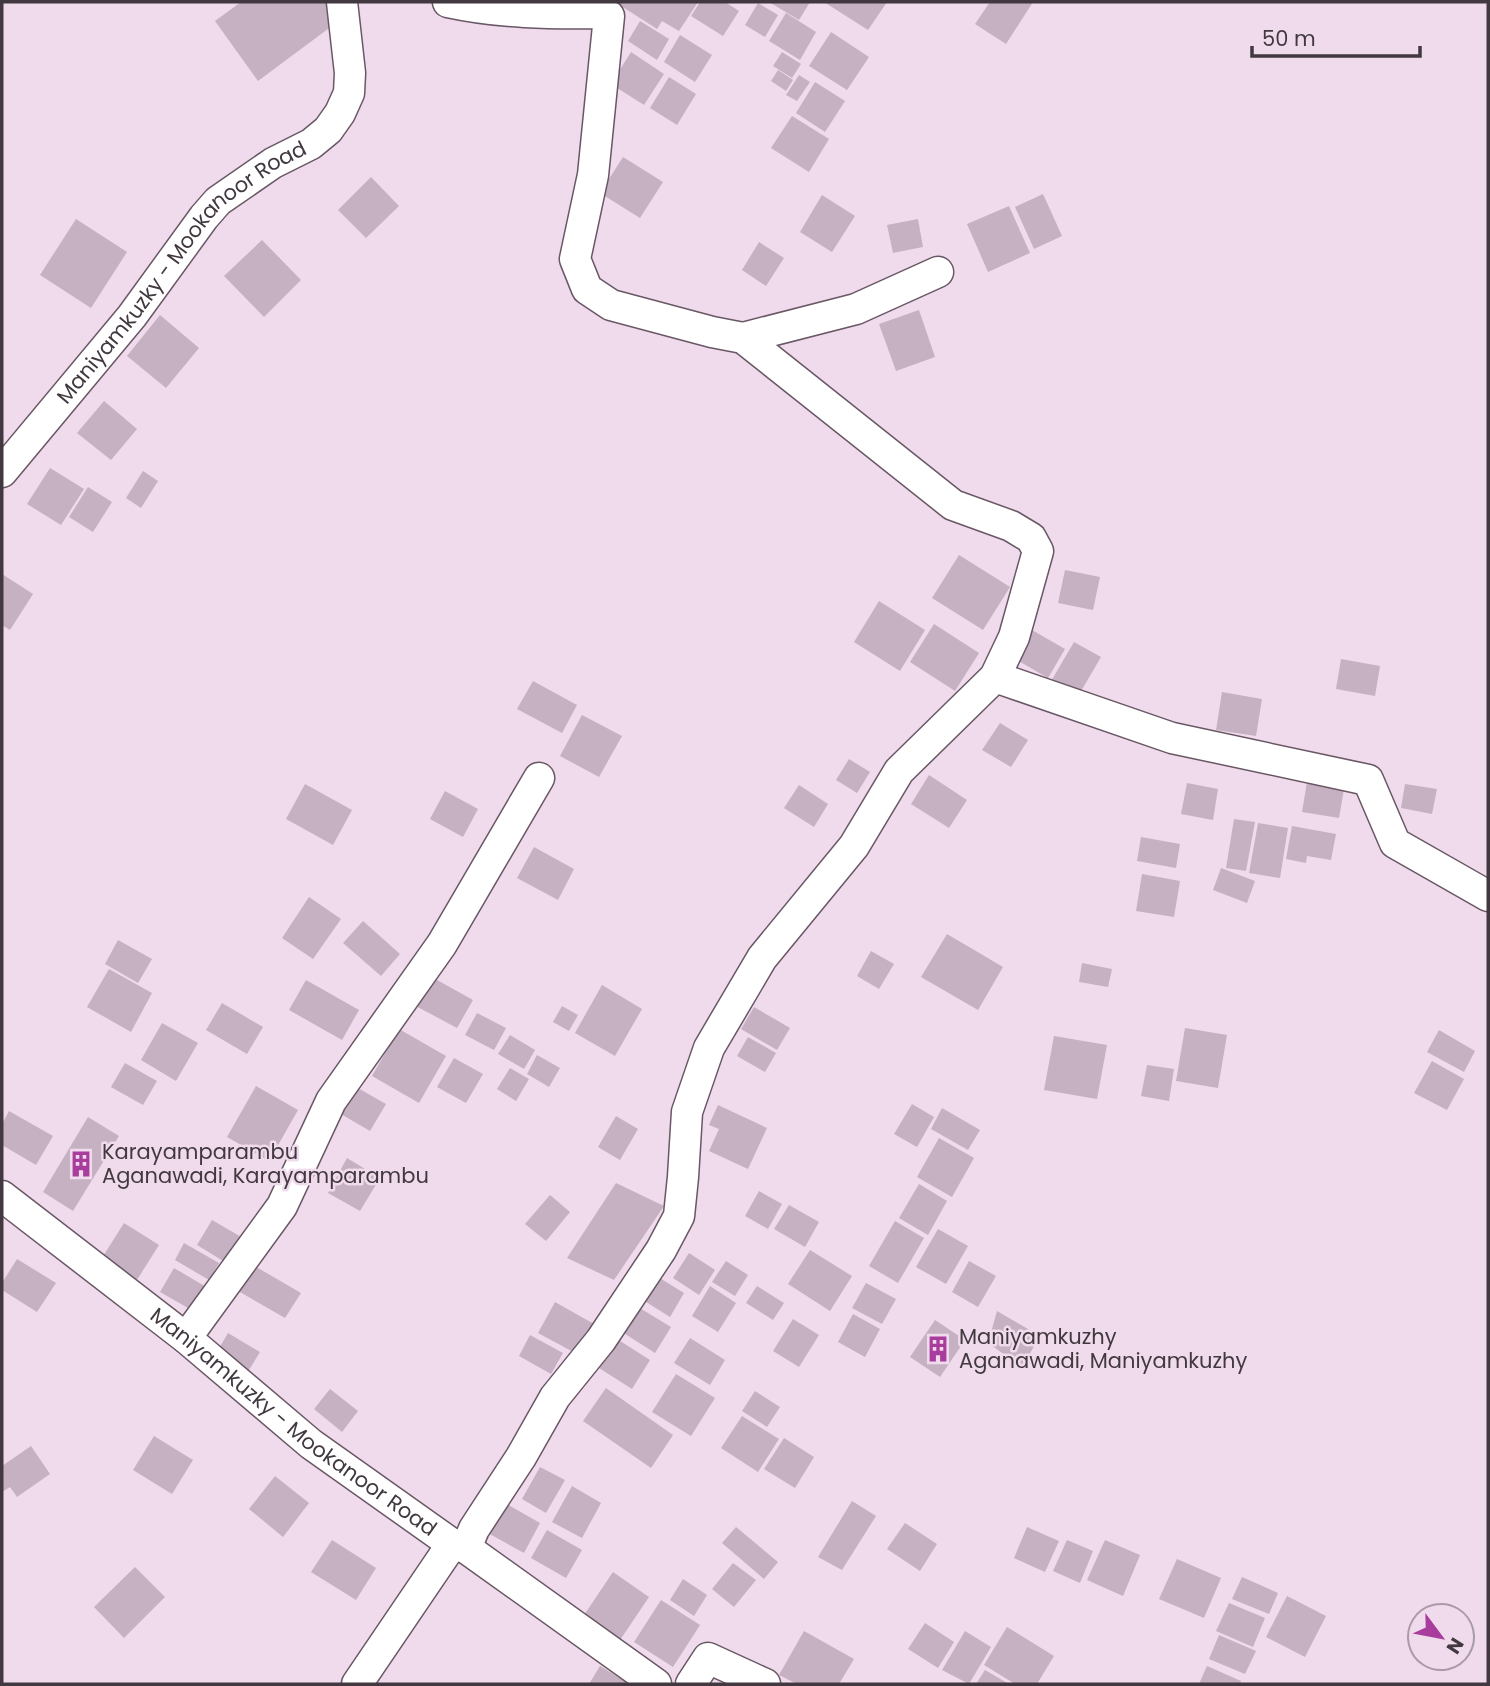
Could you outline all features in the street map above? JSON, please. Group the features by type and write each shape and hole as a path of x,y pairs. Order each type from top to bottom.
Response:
{"street":[{"name":"Maniyamkuzky - Mookanoor Road","path":"2,472 132,316 218,201 273,163 311,144 328,130 349,93 350,73 342,2"},
{"path":"448,2 481,9 544,14 601,13 609,16 593,175 575,260 587,289 611,305 743,338 856,309 939,272"},
{"path":"656,1684 459,1546 474,1529 521,1457 555,1396 601,1340 661,1250 679,1216 687,1112 709,1048 762,958 854,846 899,771 995,677 1014,636 1038,551 1031,538 1011,526 953,505 743,338"},
{"path":"995,677 1172,738 1368,780 1395,843 1488,897"},
{"path":"186,1338 282,1206 331,1101 442,944 540,778"},
{"name":"Maniyamkuzky - Mookanoor Road","path":"2,1196 186,1338 311,1444 459,1546 357,1684"},
{"path":"691,1684 708,1658 765,1684"}],"building":[{"path":"241,2 333,2 344,17 258,81 215,21"},
{"path":"698,2 679,31 662,21 657,29 618,4"},
{"path":"700,2 725,2 739,11 723,36 691,16"},
{"path":"769,2 810,2 799,20"},
{"path":"824,2 887,2 868,30"},
{"path":"990,2 1033,2 1006,44 975,24"},
{"path":"758,3 778,15 765,37 745,25"},
{"path":"786,13 816,32 800,60 769,41"},
{"path":"640,21 669,39 657,60 628,41"},
{"path":"831,32 869,57 847,90 809,66"},
{"path":"680,35 712,55 695,82 664,62"},
{"path":"631,52 664,74 644,105 611,84"},
{"path":"782,52 801,64 792,78 773,66"},
{"path":"778,70 793,80 786,91 771,81"},
{"path":"799,75 810,82 797,101 786,95"},
{"path":"669,77 696,94 677,125 650,108"},
{"path":"815,82 845,101 825,132 796,113"},
{"path":"792,116 829,139 809,172 771,148"},
{"path":"623,157 663,182 640,218 600,193"},
{"path":"371,177 399,206 366,238 338,210"},
{"path":"1043,194 1062,236 1034,249 1015,207"},
{"path":"822,195 855,216 832,252 800,232"},
{"path":"1009,206 1030,253 988,272 967,224"},
{"path":"76,219 127,252 91,308 40,275"},
{"path":"918,219 923,247 893,253 887,225"},
{"path":"262,240 301,280 264,317 224,276"},
{"path":"759,242 784,258 766,286 742,270"},
{"path":"919,310 935,357 896,371 879,324"},
{"path":"160,315 199,348 166,388 127,356"},
{"path":"104,401 137,429 111,460 77,433"},
{"path":"50,468 84,489 61,525 27,504"},
{"path":"143,471 158,481 141,508 126,498"},
{"path":"88,487 112,502 93,532 69,517"},
{"path":"959,555 1010,587 983,630 932,598"},
{"path":"1065,570 1100,577 1093,610 1058,603"},
{"path":"2,574 33,594 10,630 2,625"},
{"path":"879,601 925,630 900,671 854,642"},
{"path":"934,624 979,653 955,691 910,662"},
{"path":"1032,630 1065,649 1048,678 1015,659"},
{"path":"1074,642 1101,657 1077,698 1050,683"},
{"path":"1341,659 1380,666 1375,696 1336,689"},
{"path":"533,681 577,705 562,733 517,709"},
{"path":"1222,692 1262,699 1256,736 1216,730"},
{"path":"582,715 622,736 599,777 560,756"},
{"path":"1000,723 1028,740 1011,767 982,750"},
{"path":"849,759 870,772 857,793 836,780"},
{"path":"929,775 967,800 949,828 911,804"},
{"path":"1307,782 1344,789 1339,818 1302,812"},
{"path":"1187,783 1218,789 1213,820 1181,814"},
{"path":"305,784 352,810 333,845 286,819"},
{"path":"1405,784 1437,789 1432,814 1401,808"},
{"path":"799,785 828,804 814,827 784,808"},
{"path":"445,791 478,809 463,837 430,819"},
{"path":"1234,819 1255,822 1246,871 1226,868"},
{"path":"1258,823 1288,828 1280,878 1249,873"},
{"path":"1292,826 1336,834 1331,860 1307,856 1306,863 1286,859"},
{"path":"1141,837 1180,844 1176,868 1137,861"},
{"path":"534,847 574,869 558,900 517,878"},
{"path":"1221,868 1255,881 1247,903 1213,890"},
{"path":"1142,874 1180,881 1174,917 1136,911"},
{"path":"309,897 341,919 313,959 282,938"},
{"path":"363,921 400,954 381,976 343,943"},
{"path":"947,934 1003,967 978,1010 921,977"},
{"path":"118,940 152,959 138,983 105,964"},
{"path":"871,951 894,964 879,989 857,976"},
{"path":"1082,963 1112,969 1108,987 1079,982"},
{"path":"109,969 152,993 131,1032 87,1007"},
{"path":"428,975 473,1000 457,1028 412,1004"},
{"path":"306,980 359,1010 342,1040 289,1010"},
{"path":"602,985 642,1009 615,1056 575,1033"},
{"path":"222,1003 263,1027 247,1054 206,1030"},
{"path":"562,1006 578,1015 569,1031 553,1022"},
{"path":"754,1007 790,1028 777,1050 741,1029"},
{"path":"477,1013 506,1028 494,1050 465,1035"},
{"path":"162,1023 198,1043 176,1081 141,1060"},
{"path":"1185,1028 1227,1035 1218,1088 1176,1081"},
{"path":"399,1029 446,1056 419,1103 372,1076"},
{"path":"1439,1030 1475,1051 1464,1072 1427,1052"},
{"path":"510,1035 535,1050 524,1069 498,1054"},
{"path":"1054,1036 1107,1045 1097,1099 1044,1090"},
{"path":"748,1037 776,1053 765,1072 737,1056"},
{"path":"537,1055 560,1068 549,1087 527,1074"},
{"path":"454,1058 483,1074 466,1103 437,1087"},
{"path":"1432,1061 1464,1079 1447,1110 1414,1093"},
{"path":"125,1063 157,1081 143,1105 111,1087"},
{"path":"1147,1065 1174,1069 1169,1101 1141,1096"},
{"path":"510,1068 529,1079 516,1101 497,1089"},
{"path":"349,1083 386,1104 370,1131 334,1110"},
{"path":"256,1086 298,1110 269,1161 227,1137"},
{"path":"912,1104 934,1117 917,1147 894,1134"},
{"path":"718,1105 767,1128 748,1169 709,1151 719,1129 709,1125"},
{"path":"942,1108 980,1130 968,1150 931,1129"},
{"path":"9,1111 53,1136 36,1165 2,1145 2,1124"},
{"path":"616,1116 638,1129 620,1160 598,1147"},
{"name":"Karayamparambu Aganawadi, Karayamparambu","path":"88,1117 119,1136 73,1211 43,1192"},
{"path":"939,1138 974,1158 952,1197 917,1177"},
{"path":"347,1158 380,1178 360,1211 328,1193"},
{"path":"616,1183 664,1206 614,1280 567,1258"},
{"path":"919,1184 947,1201 928,1235 899,1218"},
{"path":"759,1191 782,1204 768,1229 745,1216"},
{"path":"550,1195 570,1212 546,1241 525,1224"},
{"path":"789,1205 819,1222 805,1247 774,1229"},
{"path":"212,1220 243,1238 228,1264 197,1245"},
{"path":"895,1221 924,1238 898,1283 869,1266"},
{"path":"124,1223 159,1245 135,1283 100,1261"},
{"path":"938,1229 968,1246 946,1284 916,1267"},
{"path":"184,1243 219,1263 209,1280 175,1260"},
{"path":"810,1250 852,1276 830,1311 788,1284"},
{"path":"689,1253 715,1270 699,1295 673,1278"},
{"path":"17,1259 56,1283 37,1312 2,1290 2,1283"},
{"path":"246,1261 301,1293 285,1318 231,1287"},
{"path":"726,1261 748,1275 735,1296 712,1282"},
{"path":"969,1261 996,1276 978,1307 952,1292"},
{"path":"174,1268 208,1288 195,1312 160,1292"},
{"path":"658,1277 684,1293 670,1317 643,1300"},
{"path":"866,1283 896,1299 882,1324 852,1308"},
{"path":"710,1286 736,1303 718,1332 692,1316"},
{"path":"757,1286 784,1303 773,1320 746,1303"},
{"path":"555,1302 594,1324 577,1354 538,1333"},
{"path":"638,1307 671,1327 655,1353 622,1332"},
{"path":"997,1311 1040,1336 1022,1367 988,1343"},
{"path":"853,1314 880,1329 865,1357 838,1342"},
{"path":"793,1319 819,1335 799,1367 773,1351"},
{"name":"Maniyamkuzhy Aganawadi, Maniyamkuzhy","path":"935,1320 965,1340 940,1377 910,1357"},
{"path":"228,1333 260,1352 246,1375 214,1357"},
{"path":"530,1335 563,1353 551,1374 519,1356"},
{"path":"690,1338 725,1360 710,1385 674,1363"},
{"path":"617,1339 650,1360 632,1389 599,1368"},
{"path":"676,1374 715,1398 691,1436 652,1412"},
{"path":"606,1388 673,1435 651,1468 583,1421"},
{"path":"330,1389 358,1411 342,1432 314,1409"},
{"path":"755,1391 780,1407 767,1427 742,1411"},
{"path":"742,1416 779,1439 758,1472 721,1448"},
{"path":"154,1436 193,1460 172,1494 133,1470"},
{"path":"784,1438 814,1457 795,1488 764,1469"},
{"path":"31,1446 50,1474 17,1497 10,1487 2,1492 2,1466"},
{"path":"540,1467 565,1480 546,1513 522,1499"},
{"path":"275,1476 309,1503 283,1537 249,1509"},
{"path":"572,1486 601,1503 582,1538 552,1522"},
{"path":"852,1501 876,1516 842,1570 818,1557"},
{"path":"503,1502 540,1523 524,1553 486,1532"},
{"path":"905,1523 937,1544 920,1571 887,1549"},
{"path":"736,1527 778,1562 764,1579 722,1543"},
{"path":"1027,1527 1059,1541 1045,1572 1014,1558"},
{"path":"547,1530 582,1550 566,1578 531,1558"},
{"path":"332,1540 376,1568 356,1600 311,1572"},
{"path":"1067,1540 1093,1551 1080,1583 1053,1571"},
{"path":"1105,1540 1140,1555 1123,1596 1087,1580"},
{"path":"1177,1559 1221,1578 1204,1618 1159,1599"},
{"path":"733,1563 756,1580 734,1607 712,1589"},
{"path":"135,1567 165,1597 124,1638 94,1607"},
{"path":"613,1572 649,1597 616,1646 580,1621"},
{"path":"1242,1577 1278,1593 1269,1614 1232,1599"},
{"path":"683,1579 707,1595 694,1616 670,1600"},
{"path":"1287,1596 1326,1616 1305,1657 1266,1637"},
{"path":"661,1600 700,1625 673,1667 634,1642"},
{"path":"1229,1603 1265,1618 1253,1647 1216,1631"},
{"path":"925,1623 954,1642 938,1668 908,1649"},
{"path":"1007,1627 1054,1656 1037,1684 1015,1684 984,1665"},
{"path":"804,1631 854,1659 839,1684 797,1684 779,1675"},
{"path":"965,1631 991,1647 969,1684 942,1670"},
{"path":"1219,1635 1256,1651 1245,1674 1209,1659"},
{"path":"600,1666 626,1682 625,1684 589,1684"},
{"path":"1207,1666 1241,1681 1240,1684 1199,1684"},
{"path":"985,1670 1009,1684 976,1684"}],"place":[{"name":"Karayamparambu Aganawadi, Karayamparambu","path":"81,1164"},
{"name":"Maniyamkuzhy Aganawadi, Maniyamkuzhy","path":"938,1349"}]}
